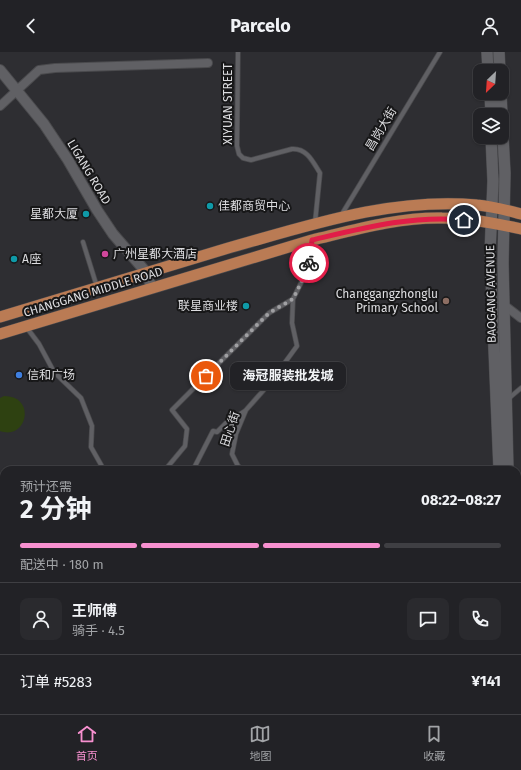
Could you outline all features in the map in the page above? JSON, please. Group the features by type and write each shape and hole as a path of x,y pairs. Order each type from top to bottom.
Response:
{"main road":[{"path":"487,52 488,64"},
{"path":"499,52 500,64"},
{"name":"BAOGANG AVENUE","path":"491,144 493,181 490,222 490,253 499,466"},
{"name":"BAOGANG AVENUE","path":"503,144 505,173 503,210 504,305 508,466"},
{"name":"CHANGGANG MIDDLE ROAD","path":"0,317 146,272 340,217 423,204 463,204 491,207 521,214"},
{"name":"CHANGGANG MIDDLE ROAD","path":"0,334 312,240 360,229 419,219 442,218 490,222 521,229"},
{"path":"181,262 176,268 177,274 185,278"}],"street":[{"path":"0,106 38,70 55,68 208,63"},
{"name":"LIGANG ROAD","path":"0,70 44,124 109,228 120,243 146,272 152,288"},
{"path":"504,305 521,318"}],"lane":[{"name":"XIYUAN STREET","path":"238,52 237,146 239,154 243,158 251,160 292,149 298,149 305,152 320,173 315,224"},
{"name":"昌岗大街","path":"340,217 440,52"},
{"name":"田心街","path":"238,466 232,454 236,434 246,410 270,383 297,346 292,323 293,299 308,269 312,240"},
{"path":"83,242 97,287"},
{"path":"168,466 185,446 187,430 172,410 269,313 293,299"},
{"path":"26,326 39,344 54,372 81,398 92,426 91,447 102,466"},
{"path":"506,401 521,388"},
{"path":"195,466 213,431 217,432 226,423 246,410"}],"green space":[{"path":"4,396 14,398 21,403 24,410 22,424 17,430 9,432 0,431 0,398"}],"way so far":[{"path":"206,376 269,313 293,299 308,269 309,263"}],"place":[{"name":"佳都商贸中心","path":"210,206"},
{"name":"星都大厦","path":"86,214"},
{"name":"广州星都大酒店","path":"105,254"},
{"name":"A座","path":"14,259"},
{"name":"Changgangzhonglu Primary School","path":"446,301"},
{"name":"联星商业楼","path":"246,306"},
{"name":"信和广场","path":"19,375"},
{"name":"海冠服装批发城","path":"206,376"}],"route":[{"path":"309,263 312,240 360,229 419,219 442,218 464,220"}]}
